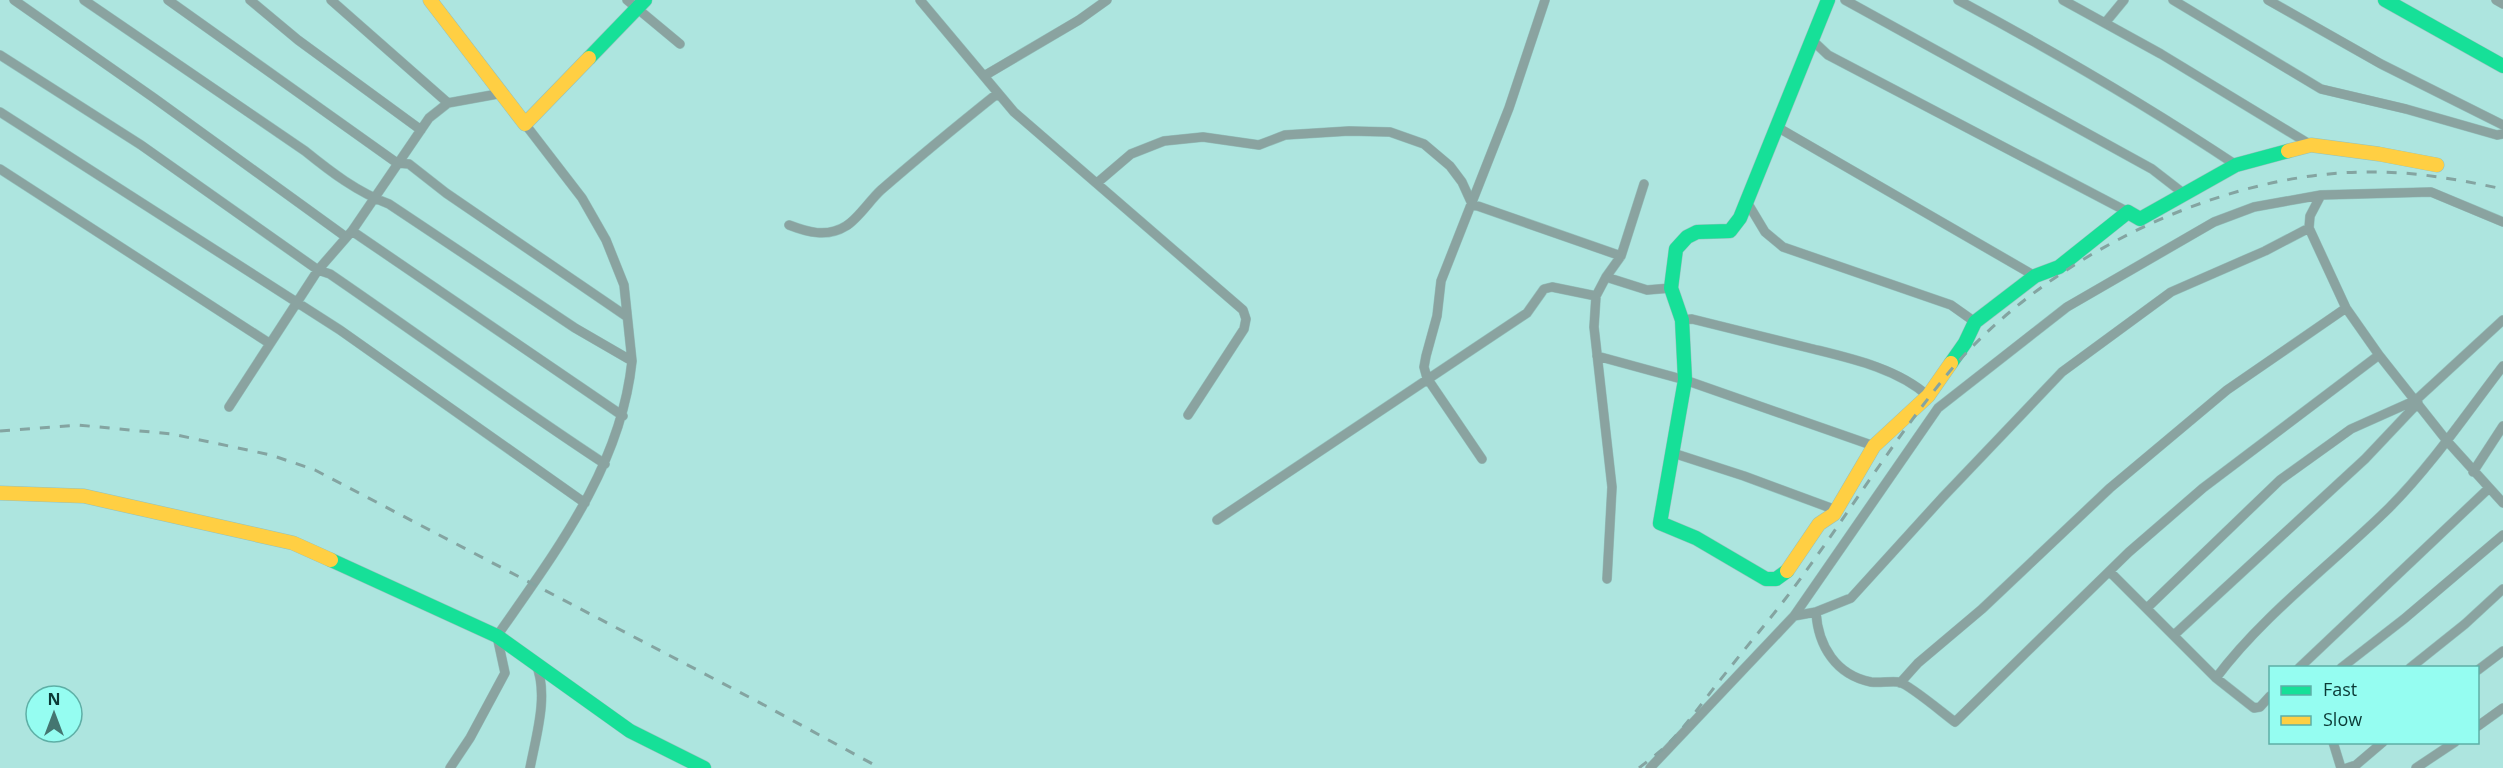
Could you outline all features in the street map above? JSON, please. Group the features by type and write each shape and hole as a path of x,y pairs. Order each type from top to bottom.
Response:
{"street":[{"path":"14,0 349,234 622,416"},
{"path":"84,0 295,145 339,178 389,204 575,328 632,361"},
{"path":"168,0 397,163 409,164 446,193 626,316"},
{"path":"250,0 298,40 421,130"},
{"path":"331,0 448,103"},
{"path":"430,0 582,198 606,240 624,285 632,361 622,416 605,464 585,503 497,636 505,673 470,738 450,768"},
{"path":"920,0 1014,112 1243,310 1246,318 1244,329 1188,415"},
{"path":"984,76 1079,20 1107,0"},
{"path":"1482,459 1427,378 1424,367 1437,316 1441,281 1509,108 1545,0"},
{"path":"1828,0 1740,218 1730,231 1707,231 1687,237 1676,249 1671,288 1682,320 1685,380 1660,523 1696,538 1766,579 1783,576 1810,535 1836,510 1874,446 1929,396 1965,343 1974,322 2035,276 2059,267 2128,212"},
{"path":"1845,0 2152,169 2183,193"},
{"path":"1958,0 2043,45 2145,105 2236,165"},
{"path":"2063,0 2161,54 2311,145"},
{"path":"2106,23 2124,0"},
{"path":"2172,0 2321,88 2497,135 2503,134"},
{"path":"2268,0 2381,63 2503,125"},
{"path":"2385,0 2503,66"},
{"path":"2496,0 2503,4"},
{"path":"525,124 636,3 680,44"},
{"path":"1812,40 1828,55 2140,219 2236,165 2311,145 2437,165"},
{"path":"0,55 141,145 318,270 330,274 504,393 538,420 605,464"},
{"path":"229,407 318,270 349,234 372,197 429,118 448,103 503,93"},
{"path":"789,225 822,234 846,226 888,184 998,93"},
{"path":"0,112 353,339 585,503"},
{"path":"1777,127 2035,276"},
{"path":"1096,183 1131,154 1164,141 1203,137 1259,145 1285,135 1349,131 1390,132 1424,144 1450,166 1462,182 1472,204 1621,256"},
{"path":"0,169 269,343"},
{"path":"1607,579 1612,487 1594,327 1596,296 1606,276 1621,256 1644,184"},
{"path":"1650,768 1794,616 1938,408 2067,307 2214,222 2254,207 2321,195 2432,192 2503,222"},
{"path":"2321,195 2310,216 2308,228 2346,308 2379,355 2447,441 2503,503"},
{"path":"1747,202 1765,232 1783,247 1951,305 1974,322"},
{"path":"1794,616 1816,612 1851,598 2062,372 2171,292 2265,251 2308,228"},
{"path":"1606,276 1647,290 1671,288"},
{"path":"1217,520 1527,313 1544,289 1552,286 1596,296"},
{"path":"1900,682 1918,663 1982,609 2110,488 2227,390 2346,308"},
{"path":"1682,320 1692,319 1840,356 1887,372 1921,389 1929,396"},
{"path":"2174,635 2365,459 2417,401 2503,320"},
{"path":"1816,612 1817,633 1829,657 1845,670 1853,676 1872,682 1900,682 1955,722 2129,552 2203,488 2379,355"},
{"path":"1597,356 1685,380 1874,446"},
{"path":"2216,678 2243,646 2390,507 2447,441 2503,366"},
{"path":"2147,608 2280,480 2351,429 2417,401"},
{"path":"2473,472 2503,426"},
{"path":"1672,453 1744,476 1836,510"},
{"path":"2301,666 2488,489"},
{"path":"0,493 84,496 293,543 497,636 630,731 704,768"},
{"path":"2344,666 2456,577 2503,535"},
{"path":"2110,572 2216,678 2254,708 2269,698"},
{"path":"2412,666 2465,624 2503,589"},
{"path":"2479,669 2503,651"},
{"path":"530,768 541,694 541,675 536,664"},
{"path":"2479,725 2503,708"},
{"path":"2334,744 2341,768"},
{"path":"2347,768 2356,765 2381,744"},
{"path":"2416,768 2452,744"}],"railway":[{"path":"1639,768 1662,750 1677,734 1777,610 1909,424 1950,371 1989,330 2034,293 2084,259 2138,230 2193,206 2250,188 2308,176 2364,172 2417,174 2503,189"},
{"path":"0,431 78,425 172,434 271,455 315,470 880,768"}],"traffic: fast":[{"path":"589,58 645,0"},
{"path":"1787,571 1776,579 1766,579 1696,538 1660,523 1685,380 1682,320 1671,288 1676,249 1687,237 1697,232 1730,231 1740,218 1828,0"},
{"path":"2385,0 2503,66"},
{"path":"1951,363 1965,343 1975,322 2035,276 2059,267 2128,212 2140,219 2236,165 2288,151"},
{"path":"331,560 497,636 630,731 704,768"}],"traffic: slow":[{"path":"430,0 525,124 589,58"},
{"path":"2288,151 2311,145 2437,165"},
{"path":"1787,571 1819,524 1834,514 1874,446 1928,396 1951,363"},
{"path":"0,493 84,496 293,543 331,560"}]}
